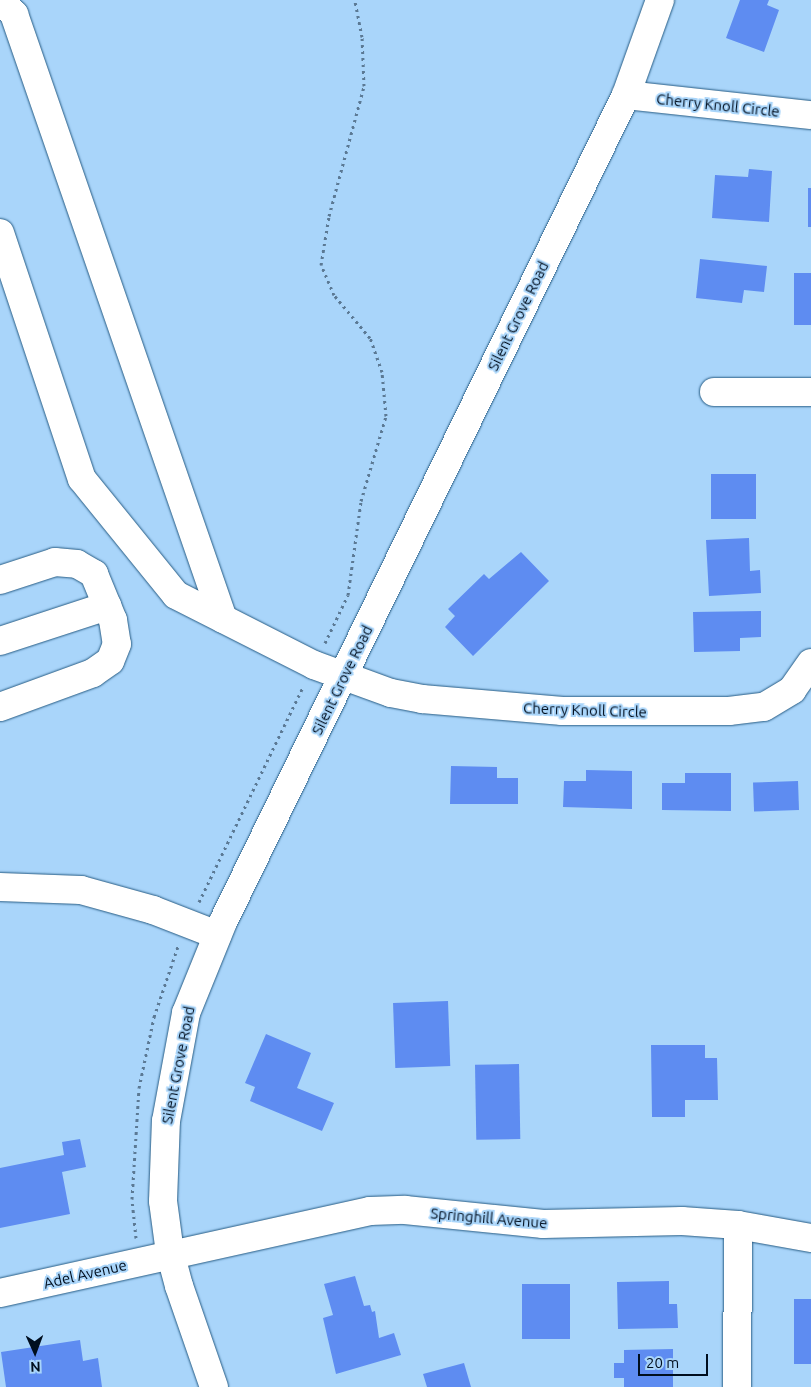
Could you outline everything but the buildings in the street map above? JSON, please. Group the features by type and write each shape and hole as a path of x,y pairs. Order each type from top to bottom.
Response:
{"street":[{"path":"0,0 14,14 223,620"},
{"name":"Silent Grove Road","path":"214,1387 170,1253 163,1201 166,1121 186,1013 217,935 344,678 626,95 660,0"},
{"name":"Cherry Knoll Circle","path":"626,95 811,115"},
{"name":"Cherry Knoll Circle","path":"0,234 82,480 176,595 223,620 344,678 422,699 562,711 729,711 764,707 792,690 811,663"},
{"path":"714,392 811,392"},
{"path":"0,580 55,562 77,564 94,574 107,606 117,644 110,661 93,673 0,707"},
{"path":"0,641 107,606"},
{"path":"0,887 81,890 153,910 217,935"},
{"name":"Springhill Avenue","path":"170,1253 379,1211 405,1210 543,1224 682,1222 738,1225 811,1238"},
{"path":"737,1387 738,1225"},
{"name":"Adel Avenue","path":"0,1293 170,1253"}],"path":[{"path":"333,627 348,594 361,501 386,416 382,372 370,338 334,295 321,265 329,216 364,86 362,37 355,0"},
{"path":"206,886 299,693"}]}
